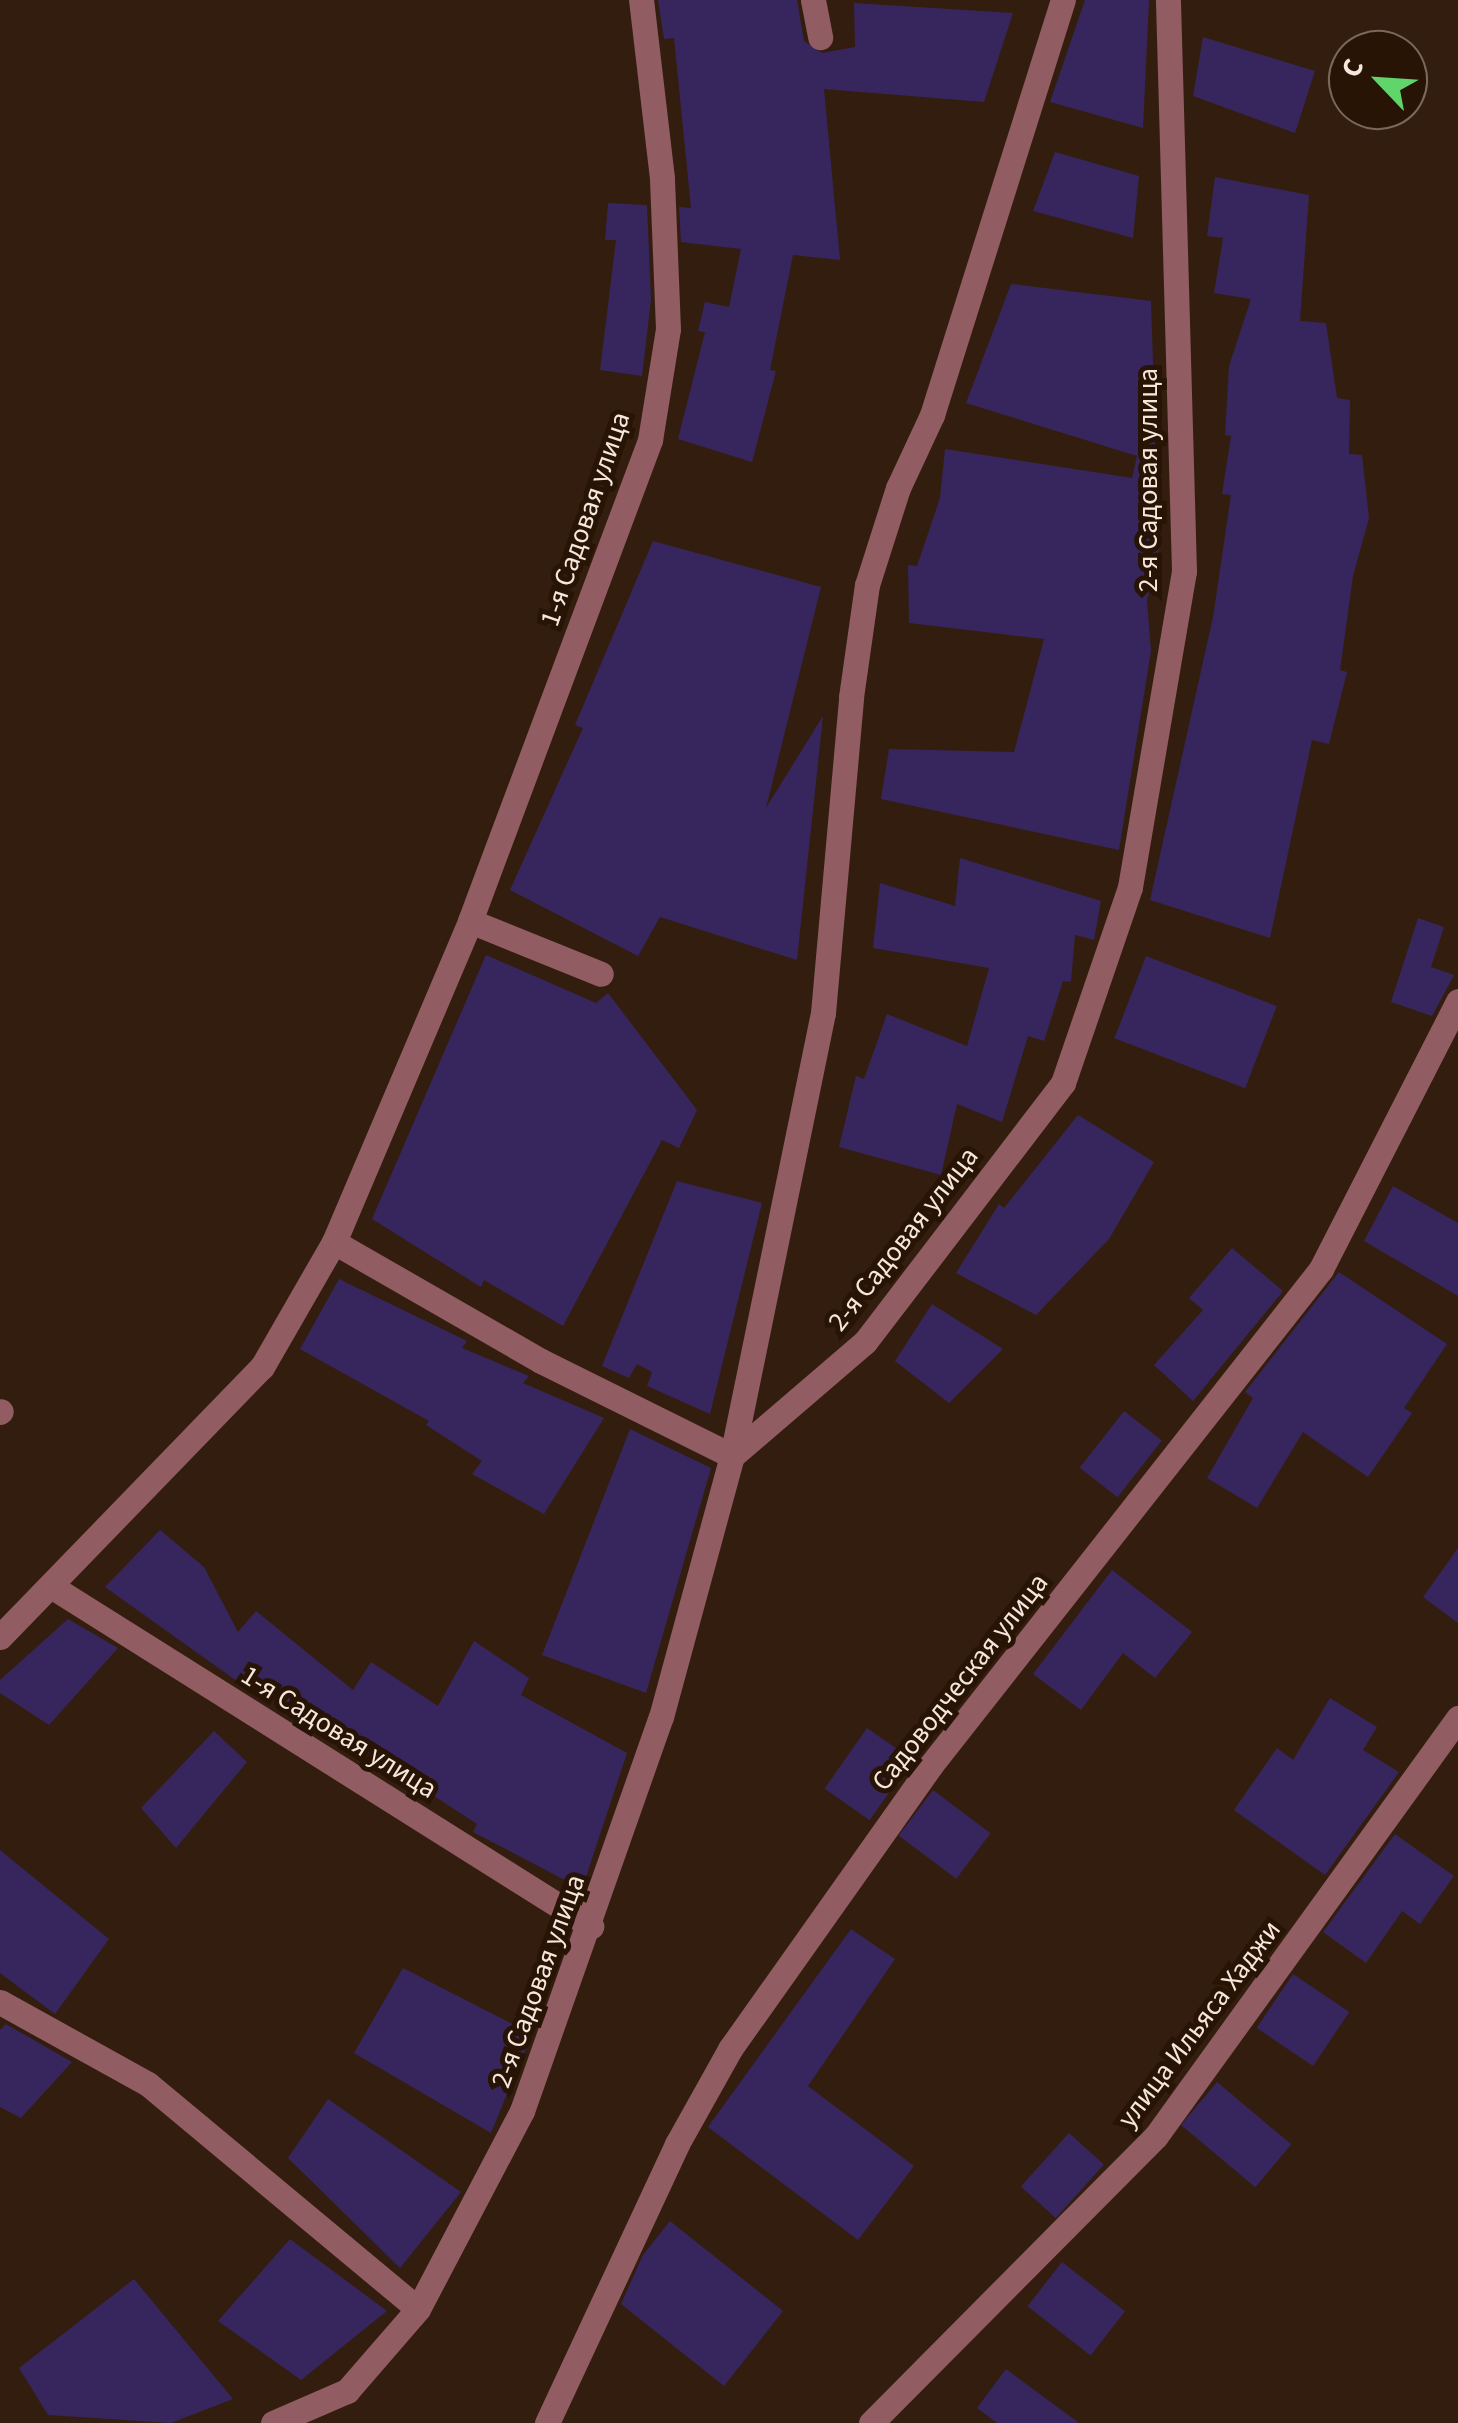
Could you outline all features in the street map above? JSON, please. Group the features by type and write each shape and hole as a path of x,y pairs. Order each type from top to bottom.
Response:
{"street":[{"name":"1-я Садовая улица","path":"0,1638 54,1588 262,1368 334,1242 470,921 650,440 668,329 662,178 641,0"},
{"path":"813,0 820,37"},
{"path":"334,1242 541,1361 732,1456 823,1013 850,698 868,585 898,488 932,415 1063,0"},
{"name":"2-я Садовая улица","path":"273,2423 347,2391 418,2309 522,2112 591,1926 661,1717 732,1456 865,1342 1063,1083 1130,887 1184,571 1168,0"},
{"path":"470,921 602,974"},
{"name":"Садоводческая улица","path":"547,2423 677,2144 730,2048 931,1765 1321,1270 1458,1001"},
{"name":"1-я Садовая улица","path":"54,1588 591,1926"},
{"name":"улица Ильяса Хаджи","path":"871,2423 1156,2136 1458,1718"},
{"path":"0,2002 148,2084 418,2309"}],"building":[{"path":"658,0 797,0 804,41 822,53 855,47 854,3 1013,13 984,102 824,89 840,260 793,255 770,370 776,371 752,462 678,439 705,332 698,331 705,302 729,307 741,249 681,242 679,207 691,208 674,38 664,39"},
{"path":"1085,0 1149,0 1143,128 1050,102"},
{"path":"1203,37 1315,71 1295,133 1193,96"},
{"path":"1055,152 1139,176 1133,238 1033,211"},
{"path":"1215,177 1309,195 1300,321 1326,323 1337,398 1350,400 1349,454 1362,455 1369,518 1353,576 1340,670 1347,672 1329,744 1312,740 1270,938 1150,900 1213,617 1231,495 1222,494 1231,436 1225,435 1229,366 1251,299 1214,293 1223,238 1207,236"},
{"path":"608,203 647,205 651,300 642,376 600,370 616,240 605,240"},
{"path":"1011,284 1151,301 1159,549 1147,601 1151,651 1119,850 881,799 889,749 1014,752 1044,639 909,623 908,565 917,566 940,498 945,449 1132,478 1137,456 966,403"},
{"path":"653,541 821,587 766,808 823,716 797,960 660,917 638,956 510,890 583,728 575,725"},
{"path":"960,858 1101,901 1094,940 1075,935 1071,982 1063,981 1044,1041 1028,1036 1002,1122 957,1104 941,1175 839,1147 856,1076 864,1079 887,1014 967,1046 989,968 873,948 880,883 955,906"},
{"path":"1418,918 1444,927 1431,967 1454,975 1432,1016 1391,1002"},
{"path":"486,955 596,1003 608,993 697,1110 679,1148 662,1140 563,1326 484,1280 481,1287 372,1219"},
{"path":"1146,956 1277,1006 1245,1088 1114,1038"},
{"path":"1078,1115 1154,1162 1109,1239 1036,1315 956,1273 999,1204 1004,1208"},
{"path":"677,1181 762,1203 710,1414 647,1386 652,1372 637,1364 629,1378 602,1366"},
{"path":"1393,1186 1458,1223 1458,1296 1364,1241"},
{"path":"1232,1248 1283,1291 1193,1401 1154,1365 1203,1310 1189,1298"},
{"path":"1339,1272 1447,1344 1404,1408 1412,1413 1368,1477 1303,1432 1257,1508 1207,1478 1253,1398 1245,1392"},
{"path":"339,1279 467,1341 462,1348 529,1376 523,1383 604,1418 544,1514 472,1474 482,1461 426,1425 429,1421 300,1349"},
{"path":"932,1304 1003,1349 949,1403 895,1361"},
{"path":"1124,1411 1162,1441 1117,1497 1080,1468"},
{"path":"630,1429 711,1468 646,1693 542,1655"},
{"path":"160,1530 204,1567 238,1632 256,1611 353,1690 371,1662 438,1706 474,1641 529,1678 521,1695 627,1753 582,1889 473,1832 477,1824 301,1709 295,1715 256,1680 248,1689 105,1587"},
{"path":"1458,1548 1458,1623 1423,1597"},
{"path":"1112,1570 1192,1632 1155,1678 1123,1653 1081,1710 1033,1674"},
{"path":"68,1619 118,1648 49,1725 0,1693 0,1680"},
{"path":"1330,1698 1377,1727 1363,1750 1399,1772 1325,1875 1234,1810 1277,1748 1293,1760"},
{"path":"867,1728 912,1760 870,1820 825,1789"},
{"path":"214,1731 247,1762 176,1848 141,1808"},
{"path":"933,1790 991,1833 956,1879 899,1836"},
{"path":"1395,1834 1454,1876 1420,1924 1402,1911 1366,1963 1323,1932"},
{"path":"0,1850 109,1939 55,2014 0,1973"},
{"path":"851,1929 895,1959 808,2086 914,2166 858,2240 708,2127"},
{"path":"403,1968 532,2034 491,2133 354,2053"},
{"path":"1293,1974 1349,2012 1313,2066 1257,2028"},
{"path":"6,2024 72,2062 21,2118 0,2107 0,2030"},
{"path":"1217,2082 1291,2144 1255,2187 1181,2125"},
{"path":"328,2099 461,2192 400,2268 288,2158"},
{"path":"1069,2133 1104,2164 1056,2218 1021,2187"},
{"path":"670,2221 783,2311 724,2386 621,2304 643,2255"},
{"path":"290,2239 387,2311 301,2380 218,2321"},
{"path":"1062,2262 1125,2311 1091,2355 1028,2306"},
{"path":"134,2279 233,2399 171,2423 48,2415 19,2368"},
{"path":"1006,2369 1079,2423 997,2423 977,2408"}]}
